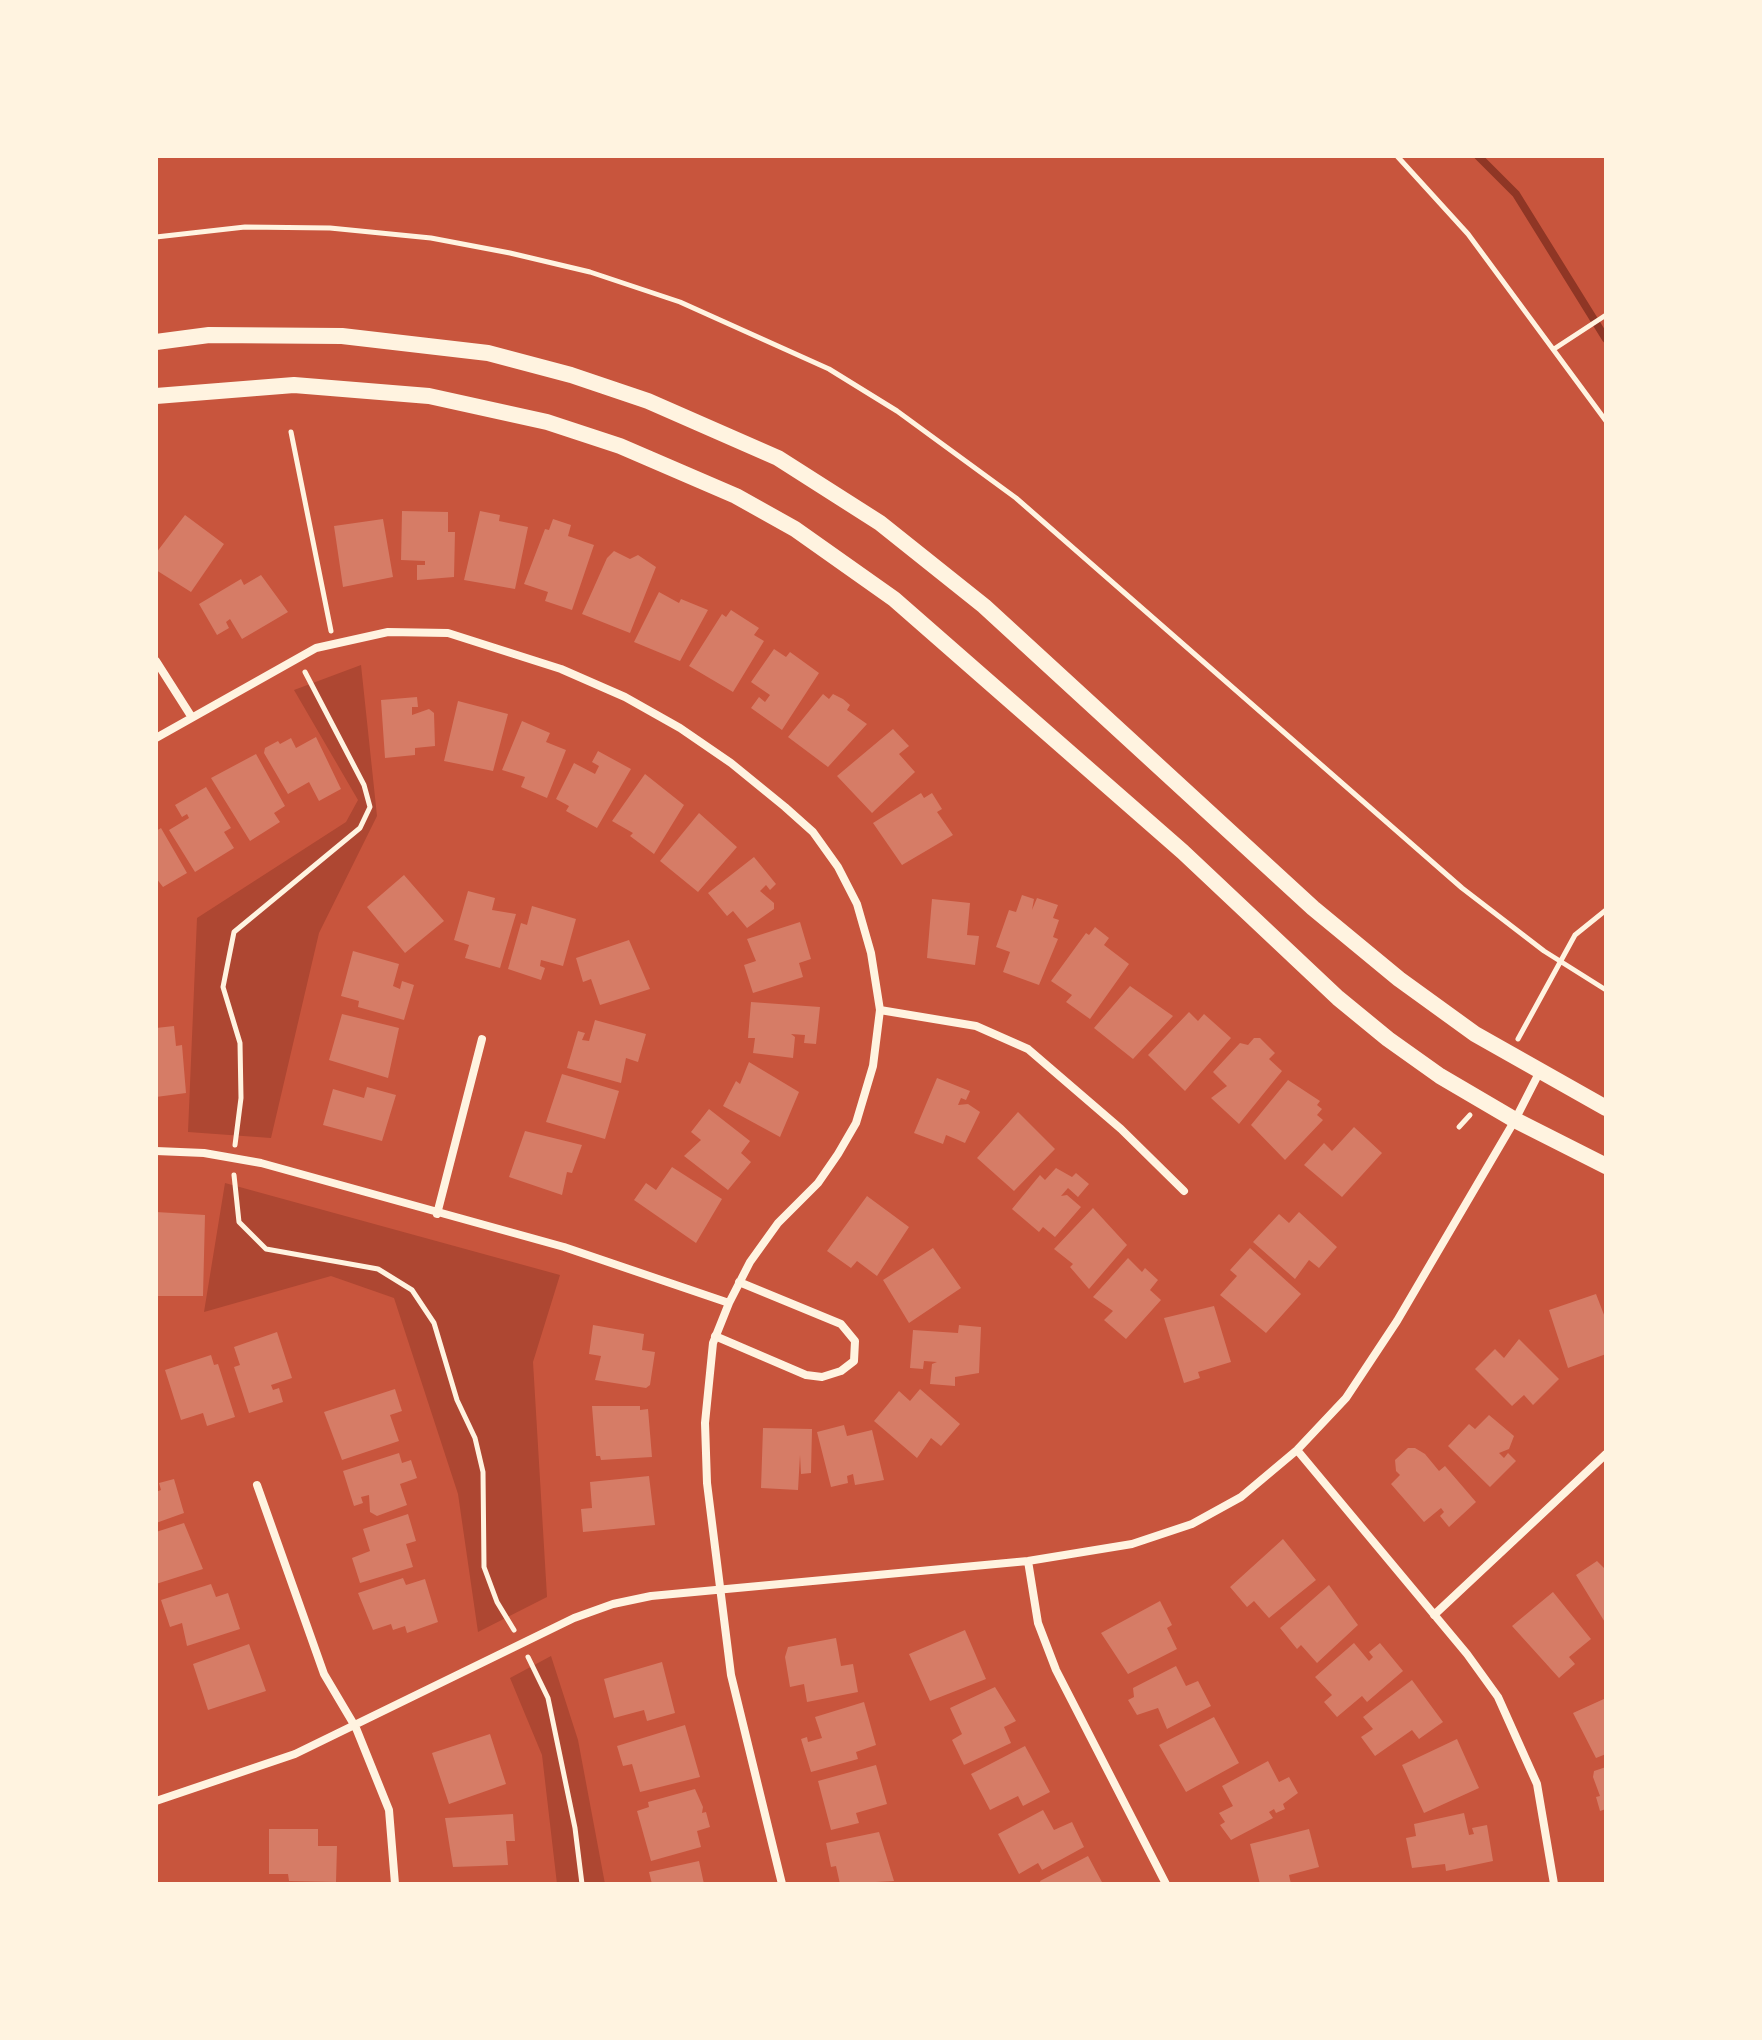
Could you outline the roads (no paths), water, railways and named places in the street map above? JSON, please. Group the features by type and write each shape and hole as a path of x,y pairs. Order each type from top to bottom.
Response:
{"main road":[{"path":"156,342 239,334 342,336 488,353 571,375 648,401 778,458 825,485 935,565 1072,684 1313,908 1439,1010 1539,1073 1606,1108"},
{"path":"156,396 294,385 429,396 547,422 620,446 736,496 795,529 894,599 1183,852 1338,998 1440,1076 1515,1120 1606,1166"}],"street":[{"path":"156,738 297,657 333,643 388,632 448,633 561,669 625,697 680,728 731,763 813,832 830,855 857,904 880,1010 873,1066 856,1123 832,1164 778,1223 739,1282 729,1303 715,1336 705,1423 719,1591 731,1675 782,1884"},
{"path":"156,661 191,716"},
{"path":"880,1010 976,1026 1028,1049 1121,1129 1184,1191"},
{"path":"437,1214 482,1039"},
{"path":"156,1801 236,1776 356,1728 522,1643 613,1604 651,1596 1028,1561 1132,1544 1192,1524 1241,1497 1297,1450 1346,1398 1397,1321 1515,1120 1539,1073"},
{"path":"156,1151 233,1158 564,1247 729,1303"},
{"path":"715,1336 806,1375 822,1377 841,1371 854,1361 855,1341 841,1324 739,1282"},
{"path":"1297,1450 1498,1697 1523,1749 1541,1800 1554,1884"},
{"path":"1434,1615 1606,1454"},
{"path":"257,1485 319,1661 356,1728 389,1810 395,1884"},
{"path":"1028,1561 1038,1623 1056,1670 1166,1884"}],"waterway":[{"path":"1478,156 1516,194 1606,339"}]}
